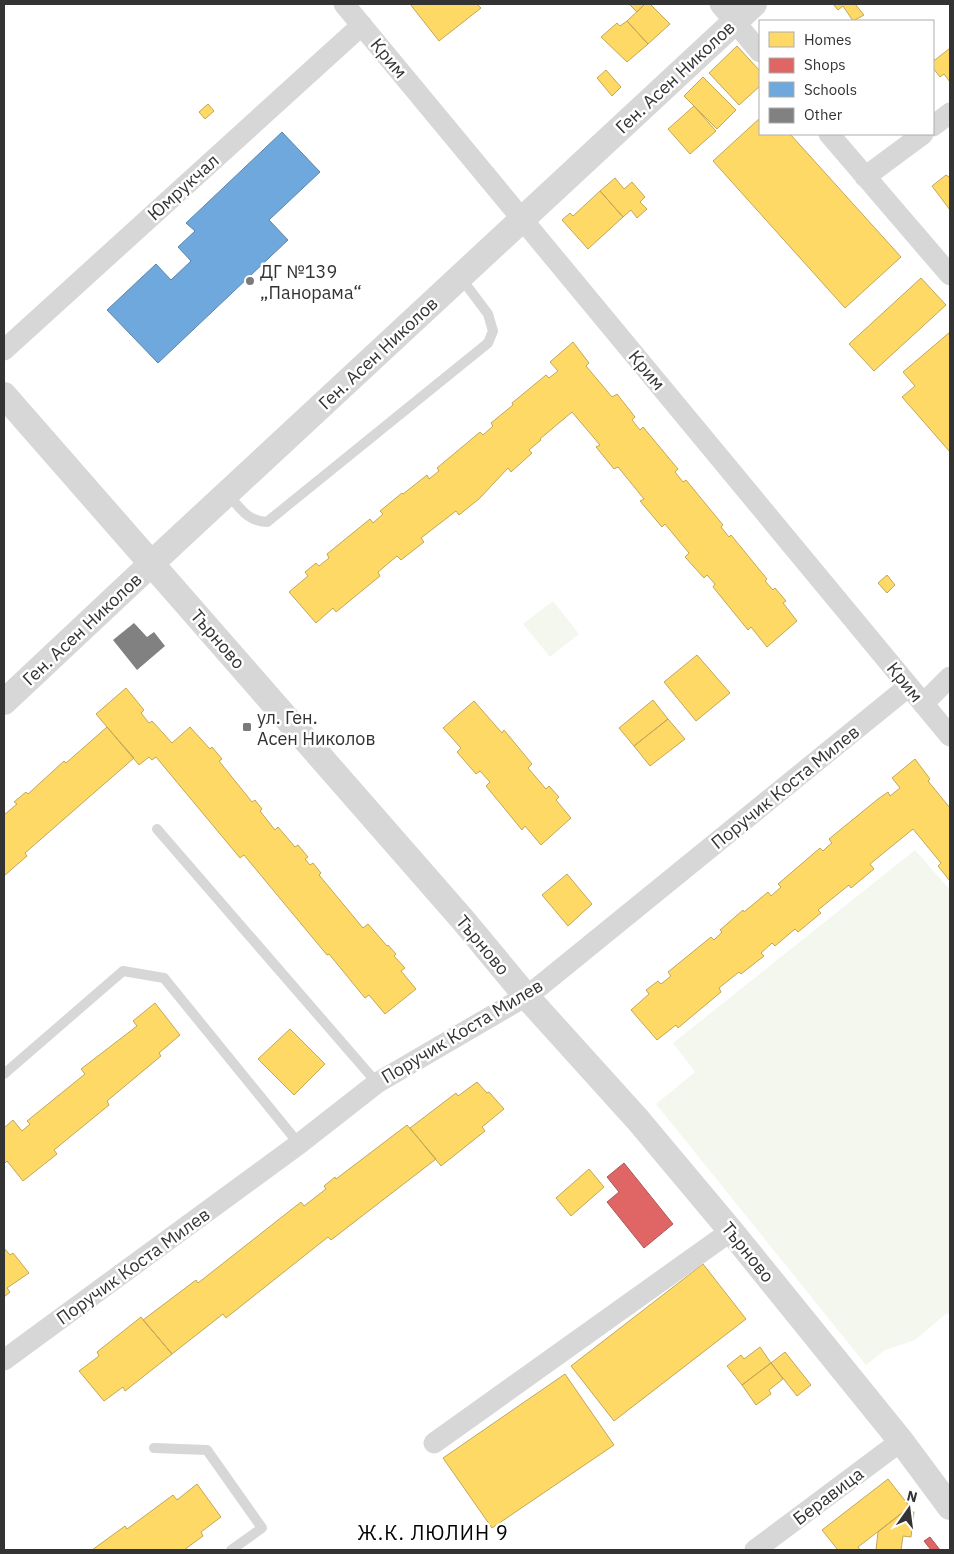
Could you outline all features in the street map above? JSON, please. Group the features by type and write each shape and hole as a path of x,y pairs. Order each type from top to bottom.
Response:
{"street":[{"name":"Крим","path":"344,4 950,736"},
{"name":"Ген. Асен Николов","path":"4,702 151,563 523,219 728,13 754,4"},
{"path":"728,13 759,51"},
{"name":"Юмрукчал","path":"4,350 362,25"},
{"path":"934,125 950,113"},
{"path":"830,135 950,275"},
{"path":"865,177 922,135"},
{"name":"Търново","path":"4,395 462,920 526,996 638,1120 731,1230 947,1496"},
{"path":"923,704 950,677"},
{"name":"Поручик Коста Милев","path":"4,1360 299,1144 377,1083 526,996 909,686"},
{"path":"434,1443 731,1230"},
{"name":"Беравица","path":"754,1550 901,1441"}],"lane":[{"path":"227,493 247,516 256,521 267,522 488,343 493,331 488,314 460,277"},
{"path":"157,829 377,1083"},
{"path":"4,1074 123,972 164,978 299,1144"},
{"path":"154,1448 207,1450 262,1528 231,1550"}],"shaded area":[{"path":"553,601 579,634 550,657 523,624"},
{"path":"915,850 950,890 950,1316 947,1313 915,1340 885,1350 866,1365 656,1104 695,1072 673,1043"}],"building: Homes":[{"path":"410,4 477,4 481,8 439,41"},
{"path":"631,4 645,4 637,12"},
{"path":"645,4 650,4 670,24 648,44 627,21"},
{"path":"833,4 855,4 864,15 852,20 843,6 838,10"},
{"path":"627,21 648,44 627,62 601,37 617,23 620,26"},
{"path":"737,46 759,70 759,87 739,105 709,73"},
{"path":"950,48 950,82 944,74 940,77 934,69 935,60"},
{"path":"606,70 621,87 612,96 597,78"},
{"path":"703,77 736,110 717,129 684,96"},
{"path":"208,104 214,111 205,119 199,112"},
{"path":"694,106 716,131 690,154 668,129"},
{"path":"759,119 759,135 791,135 901,257 845,308 713,161"},
{"path":"946,175 950,176 950,210 932,186"},
{"path":"615,178 624,189 632,182 645,197 640,202 647,209 637,218 631,210 623,217 600,191"},
{"path":"600,191 623,217 588,249 562,220 570,213 573,216"},
{"path":"921,278 946,305 874,371 849,344"},
{"path":"950,332 950,452 902,397 915,386 903,372"},
{"path":"573,342 589,363 586,366 612,397 617,394 635,417 632,420 640,430 643,427 678,469 675,472 683,482 686,480 723,525 721,527 729,537 731,535 767,579 765,581 773,590 775,588 786,601 783,603 797,621 767,647 751,627 748,630 713,587 715,584 707,575 704,578 685,557 689,553 665,524 662,527 640,501 644,499 618,467 614,469 596,447 600,445 572,412 540,439 529,450 532,453 511,472 508,468 480,498 459,515 456,511 421,538 424,542 401,560 397,556 378,572 380,576 336,612 333,608 316,623 289,592 308,576 305,572 316,563 319,566 329,558 327,554 370,519 373,523 383,514 380,511 402,493 427,475 429,479 439,471 437,468 480,432 483,435 493,426 491,423 513,405 512,403 546,375 549,378 558,371 550,362"},
{"path":"887,575 895,585 887,593 878,583"},
{"path":"697,655 730,693 696,721 664,682"},
{"path":"126,688 144,710 141,713 149,723 152,721 172,743 190,727 210,749 212,747 222,759 219,761 252,802 255,800 262,809 260,811 275,830 278,827 295,847 298,845 308,857 305,859 310,865 313,863 321,873 319,875 363,928 368,924 396,954 394,956 405,968 401,971 416,989 385,1014 369,995 365,998 244,855 240,858 156,757 152,760 149,757 139,765 96,714"},
{"path":"653,700 668,719 634,746 619,728"},
{"path":"474,701 502,733 504,730 532,764 528,768 546,789 549,786 559,797 556,800 571,818 541,845 525,826 522,830 486,786 490,782 480,771 476,774 457,752 461,748 443,728"},
{"path":"668,719 685,739 650,766 634,746"},
{"path":"107,727 134,758 25,853 27,856 4,876 4,815 17,804 14,802 26,792 28,794 64,761 66,763"},
{"path":"915,759 930,779 928,781 950,808 950,881 938,866 941,863 913,829 870,864 874,869 851,888 849,885 818,910 821,913 798,932 795,929 775,946 772,943 761,953 764,956 719,988 721,992 678,1028 676,1025 657,1040 631,1010 649,994 646,990 658,981 661,984 671,976 668,972 711,937 714,940 722,932 720,930 743,910 744,912 768,892 771,896 781,887 778,884 820,848 823,851 832,843 829,839 878,799 888,792 890,796 900,788 892,778"},
{"path":"567,874 592,904 568,926 542,895"},
{"path":"155,1003 180,1035 159,1053 161,1056 107,1101 109,1105 54,1150 57,1154 23,1181 7,1161 4,1164 4,1128 13,1120 22,1131 30,1124 27,1121 85,1074 81,1069 137,1026 133,1021"},
{"path":"290,1029 325,1064 294,1095 258,1059"},
{"path":"477,1082 504,1109 482,1127 485,1131 441,1166 410,1128 456,1093 458,1096"},
{"path":"407,1125 436,1159 331,1240 328,1237 226,1318 223,1314 172,1354 143,1320 196,1280 198,1283 301,1202 304,1206 326,1189 324,1186 335,1177 336,1179"},
{"path":"589,1169 604,1187 571,1216 556,1198"},
{"path":"4,1248 10,1255 13,1253 29,1273 7,1288 10,1292 4,1297"},
{"path":"703,1264 746,1319 614,1421 571,1366"},
{"path":"141,1317 172,1354 125,1391 123,1387 104,1401 79,1371 99,1356 97,1352"},
{"path":"760,1347 771,1363 742,1385 727,1366 741,1355 744,1359"},
{"path":"785,1352 811,1385 797,1396 771,1363"},
{"path":"771,1363 783,1379 769,1390 771,1394 756,1405 742,1385"},
{"path":"565,1374 614,1445 492,1528 443,1458"},
{"path":"888,1479 910,1507 858,1547 860,1550 838,1550 822,1530"},
{"path":"197,1484 221,1517 201,1532 203,1536 184,1550 92,1550 125,1526 127,1529 173,1495 177,1500"},
{"path":"904,1511 914,1512 911,1537 903,1536 901,1550 876,1550 878,1532"}],"building: Shops":[{"path":"624,1163 673,1224 644,1248 607,1202 619,1192 607,1177"},
{"path":"930,1537 940,1550 931,1550 924,1541"}],"building: Schools":[{"path":"282,132 320,172 269,220 288,240 158,363 107,310 156,264 171,280 191,261 178,247 195,231 186,223"}],"building: Other":[{"path":"134,623 147,637 154,632 165,646 137,670 113,640"}],"place":[{"name":"ДГ №139 „Панорама“","path":"250,281"},
{"name":"ул. Ген. Асен Николов","path":"247,727"}],"district":[{"name":"Ж.К. ЛЮЛИН 9","path":"433,1532"}]}
